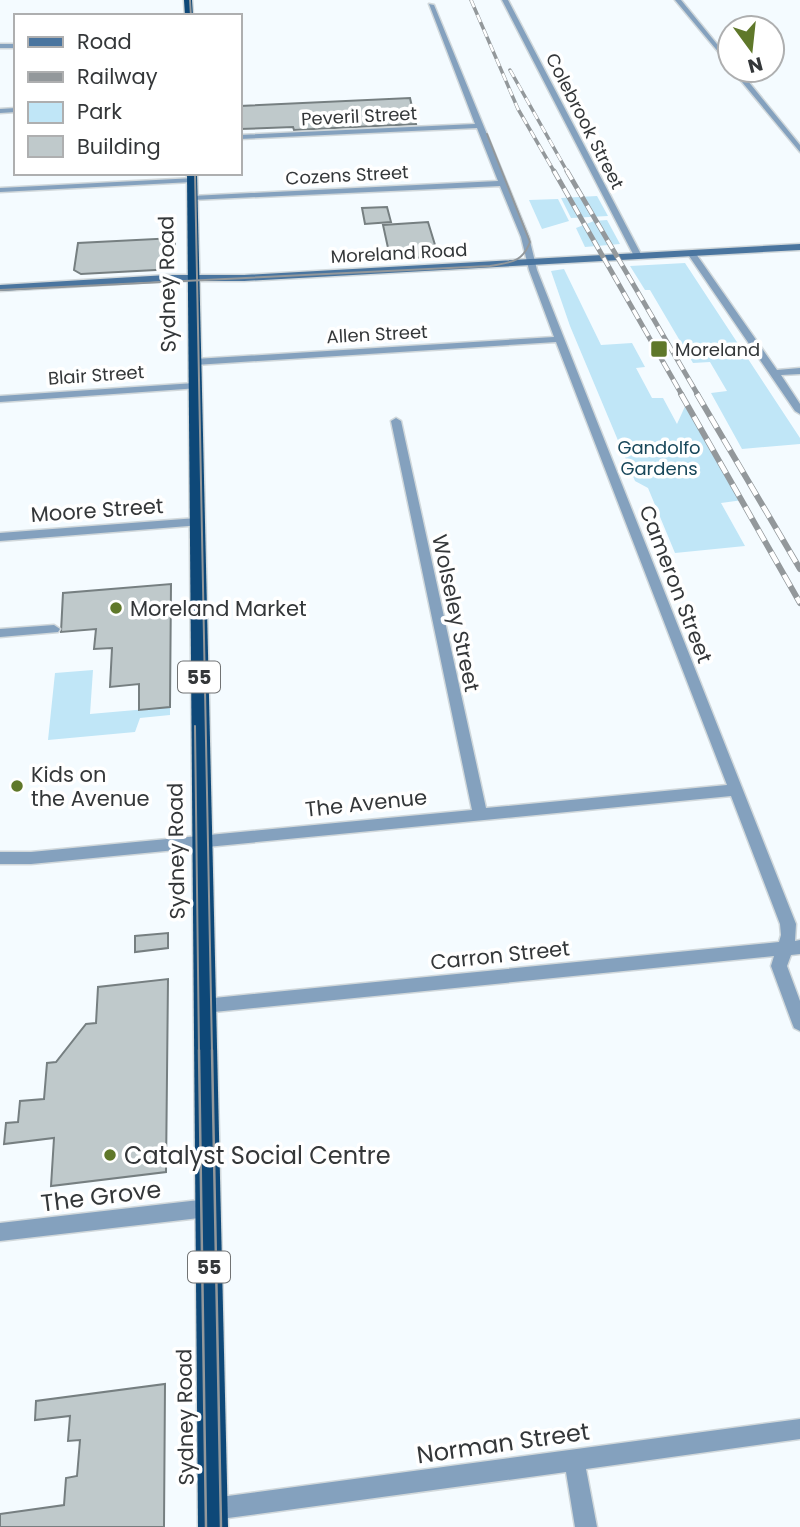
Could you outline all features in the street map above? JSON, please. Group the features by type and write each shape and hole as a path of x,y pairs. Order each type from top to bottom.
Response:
{"highway":[{"name":"Sydney Road","path":"192,177 213,1518"}],"main road":[{"name":"Moreland Road","path":"0,288 800,247"}],"street":[{"name":"Colebrook Street","path":"505,0 638,256"},
{"path":"678,0 716,47"},
{"name":"Cameron Street","path":"431,5 464,93 481,126 525,237 530,262 788,924 793,948 779,966 800,1023"},
{"path":"746,84 800,150"},
{"name":"Peveril Street","path":"242,137 481,126"},
{"path":"0,190 192,177"},
{"name":"Cozens Street","path":"192,198 503,183"},
{"path":"691,253 800,411"},
{"name":"Allen Street","path":"195,362 561,339"},
{"path":"774,373 800,371"},
{"name":"Blair Street","path":"0,399 195,386"},
{"name":"Wolseley Street","path":"396,421 480,813"},
{"name":"Moore Street","path":"0,537 197,522"},
{"path":"0,634 54,629"},
{"name":"The Avenue","path":"0,859 737,790"},
{"name":"Carron Street","path":"204,1006 793,948"},
{"name":"The Grove","path":"0,1232 208,1208"},
{"name":"Norman Street","path":"213,1518 574,1459 800,1429"},
{"path":"574,1459 586,1527"}],"green space":[{"path":"597,196 608,216 571,218 561,198"},
{"path":"558,199 569,221 542,229 529,200"},
{"path":"607,220 620,244 585,247 576,228 594,221"},
{"name":"Gandolfo Gardens","path":"685,263 800,438 800,444 742,449 711,393 727,391 710,362 693,363 650,290 645,290 630,266"},
{"name":"Gandolfo Gardens","path":"564,269 601,345 632,343 645,367 636,368 652,398 663,398 677,424 687,402 743,500 721,503 745,546 675,553 648,488 635,481 570,326 551,271"},
{"path":"93,670 90,714 170,707 170,715 140,718 135,732 48,740 55,673"}],"building":[{"path":"410,98 416,124 294,130 293,127 242,129 242,106"},
{"path":"387,207 391,222 365,224 362,208"},
{"path":"428,222 439,258 390,257 383,225"},
{"path":"175,238 174,269 81,274 74,270 78,243"},
{"path":"171,584 170,707 139,710 139,684 110,687 112,648 94,649 96,629 61,632 63,593"},
{"path":"168,933 168,948 135,952 135,936"},
{"path":"168,979 166,1172 51,1186 54,1138 4,1144 6,1123 18,1122 20,1101 44,1099 47,1063 56,1062 86,1024 96,1023 98,987"},
{"path":"165,1384 164,1527 0,1527 0,1514 64,1505 66,1478 77,1476 80,1440 68,1441 70,1416 35,1420 36,1401"}],"tram line":[{"path":"190,0 191,14"},
{"path":"197,280 490,266 519,258 530,242 487,134"},
{"path":"195,175 197,280"},
{"path":"0,290 197,280"},
{"path":"197,280 212,1051"},
{"path":"195,726 199,1051"},
{"path":"199,1050 206,1527"},
{"path":"212,1050 221,1527"}],"railway":[{"path":"471,0 518,109 555,173"},
{"path":"510,70 568,173"},
{"path":"554,171 682,395"},
{"path":"567,171 698,395"},
{"path":"681,394 800,603"},
{"path":"697,394 800,569"}],"place":[{"name":"Moreland","path":"659,349"},
{"name":"Moreland Market","path":"116,608"},
{"name":"Kids on the Avenue","path":"17,786"},
{"name":"Catalyst Social Centre","path":"110,1155"}]}
